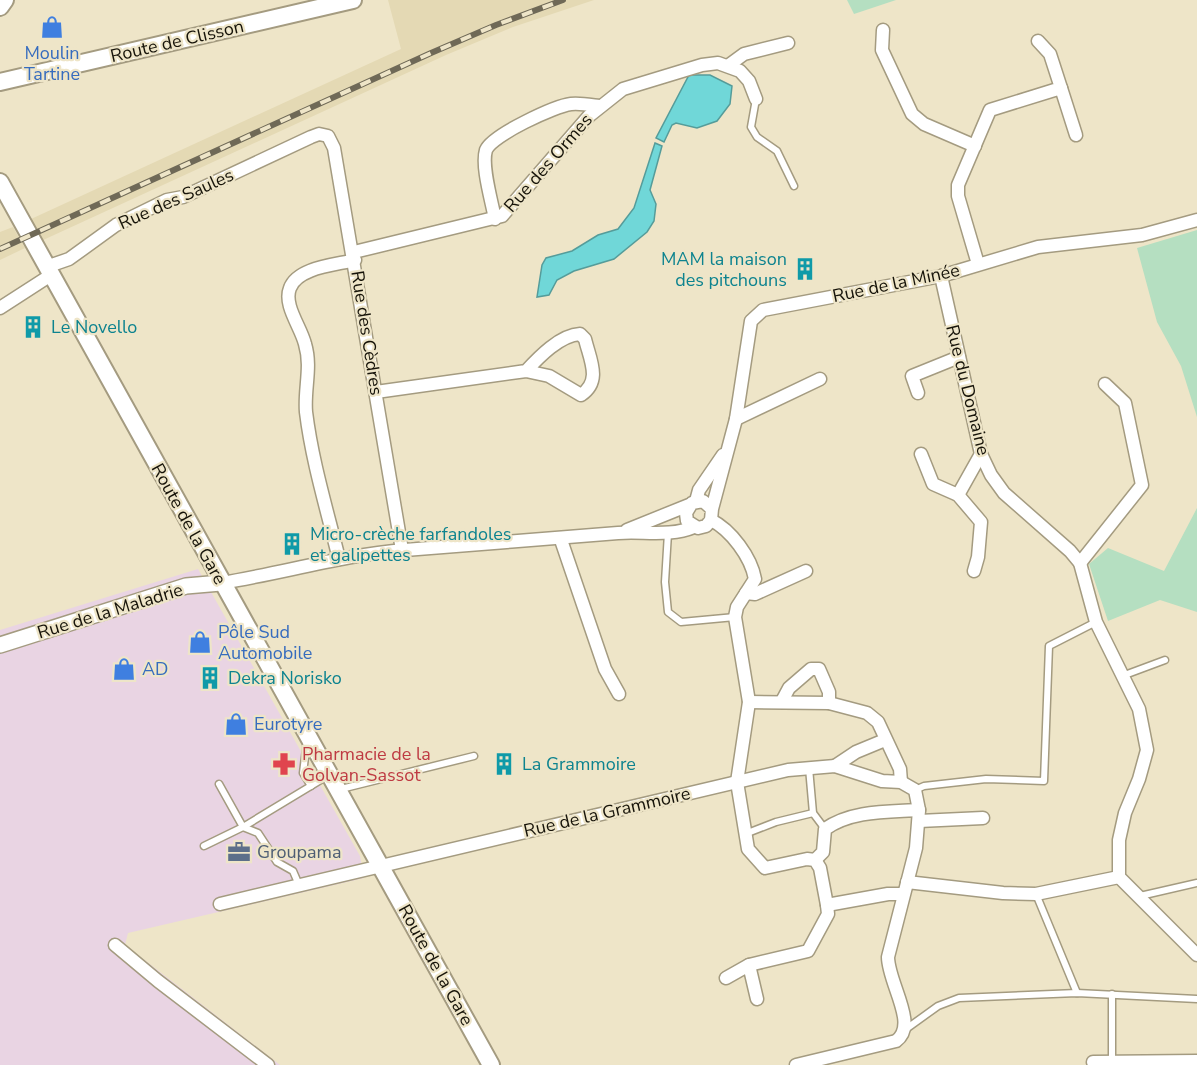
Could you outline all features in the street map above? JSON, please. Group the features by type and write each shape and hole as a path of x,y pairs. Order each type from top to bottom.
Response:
{"main road":[{"path":"0,7 5,0"},
{"name":"Route de Clisson","path":"0,82 353,0"},
{"name":"Route de la Gare","path":"0,182 491,1065"}],"street":[{"path":"883,30 882,50 912,114 924,124 975,146"},
{"path":"1038,41 1050,54 1076,135"},
{"name":"Rue des Ormes","path":"339,559 316,463 306,409 309,374 306,345 289,302 289,289 294,280 304,273 354,256 502,216 599,106 623,88 702,65 729,65 744,54 788,43"},
{"path":"729,65 740,71 749,81 756,99"},
{"path":"978,264 957,190 990,110 1061,88"},
{"name":"Rue des Ormes","path":"495,219 485,166 486,150 490,143 502,133 571,104 599,106"},
{"name":"Rue des Cèdres","path":"311,137 325,135 332,141 354,256 402,550"},
{"name":"Rue des Saules","path":"0,308 116,225 167,201 183,197 311,137"},
{"name":"Rue de la Minée","path":"712,515 736,419 751,321 763,310 941,276 1038,247 1142,236 1197,220"},
{"name":"Rue du Domaine","path":"941,276 981,454 991,475 1004,493 1070,551 1080,563 1096,622 1139,709 1147,750 1139,779 1125,813 1119,840 1119,877"},
{"path":"376,392 526,371 549,376 581,395 590,389 595,379 585,339 580,334 573,334 539,356 526,371"},
{"path":"918,393 912,376 959,357"},
{"path":"736,419 820,379"},
{"path":"1080,563 1142,485 1125,403 1104,384"},
{"name":"Rue de la Minée","path":"692,503 729,446"},
{"path":"921,454 933,484 958,495 981,522 978,557 974,571"},
{"path":"958,495 981,454"},
{"path":"692,503 686,517 694,527"},
{"path":"620,533 692,503 707,503 712,515 729,534 753,569 755,579 737,607 735,617 749,702 737,782 748,849 765,868 807,859 815,860"},
{"path":"221,583 339,559 402,550 561,540 620,533 682,532 694,527 706,526 712,515"},
{"path":"561,540 605,669 619,694"},
{"path":"746,593 756,594 806,571"},
{"name":"Rue de la Maladrie","path":"0,645 186,586 221,583"},
{"path":"782,700 789,688 811,669 819,669 829,692 829,702"},
{"path":"749,702 782,700 829,702 867,713 878,722 900,769 901,782 915,790 919,815 908,882 902,894 888,957 888,969 906,1020 903,1036 896,1041 796,1065"},
{"name":"Rue de la Grammoire","path":"835,765 856,752 885,740"},
{"name":"Rue de la Grammoire","path":"380,866 808,767 835,765 882,781 901,782"},
{"path":"815,860 823,852 825,829 835,822 864,814 983,818"},
{"path":"726,978 749,965 807,951 828,914 820,868 815,860"},
{"path":"219,904 380,866"},
{"path":"908,882 1003,893 1036,894 1119,877 1197,955"},
{"path":"827,905 888,894 902,894"},
{"path":"115,945 268,1065"},
{"path":"749,965 757,999"},
{"path":"1094,1062 1197,1061"}],"lane":[{"path":"756,99 751,127 758,137 777,151 794,186"},
{"path":"668,533 665,582 668,612 681,622 735,617"},
{"path":"915,790 924,786 986,779 1044,781 1049,646 1096,622"},
{"path":"1122,676 1165,660"},
{"path":"308,737 303,773 311,786"},
{"path":"204,846 243,827 311,786 474,756"},
{"path":"808,767 813,813 825,829"},
{"path":"219,784 243,827 258,833 277,862 293,871 299,885"},
{"path":"745,834 776,822 813,813"},
{"path":"1140,896 1197,883"},
{"path":"1036,894 1077,993"},
{"path":"906,1029 938,1006 959,998 1077,993 1197,999"},
{"path":"1112,994 1112,1062"}],"shaded area":[{"path":"388,0 594,0 513,27 446,55 41,241 31,219 401,49"},
{"path":"13,227 25,248 0,260 0,232"},
{"path":"198,569 360,856 364,878 128,933 125,945 280,1065 0,1065 0,630"}],"green space":[{"path":"847,0 896,0 854,14"},
{"path":"1197,230 1197,417 1181,366 1157,322 1137,248"},
{"path":"1197,508 1197,612 1160,600 1108,621 1089,564 1108,548 1164,571"}],"water":[{"path":"689,75 710,75 732,86 730,104 717,121 697,128 676,123 672,125 664,142 656,138"},
{"path":"655,143 662,146 650,190 656,204 654,221 647,232 614,259 574,271 557,280 549,295 537,297 542,265 546,258 572,251 598,235 618,229 634,208"}],"railway":[{"path":"0,249 431,53 563,0"}],"place":[{"name":"Moulin Tartine","path":"52,27"},
{"name":"MAM la maison des pitchouns","path":"805,269"},
{"name":"Le Novello","path":"33,327"},
{"name":"Micro-crèche farfandoles et galipettes","path":"292,544"},
{"name":"Pôle Sud Automobile","path":"200,642"},
{"name":"AD","path":"124,669"},
{"name":"Dekra Norisko","path":"210,678"},
{"name":"Eurotyre","path":"236,724"},
{"name":"Pharmacie de la Golvan-Sassot","path":"284,764"},
{"name":"La Grammoire","path":"504,764"},
{"name":"Groupama","path":"239,852"}]}
